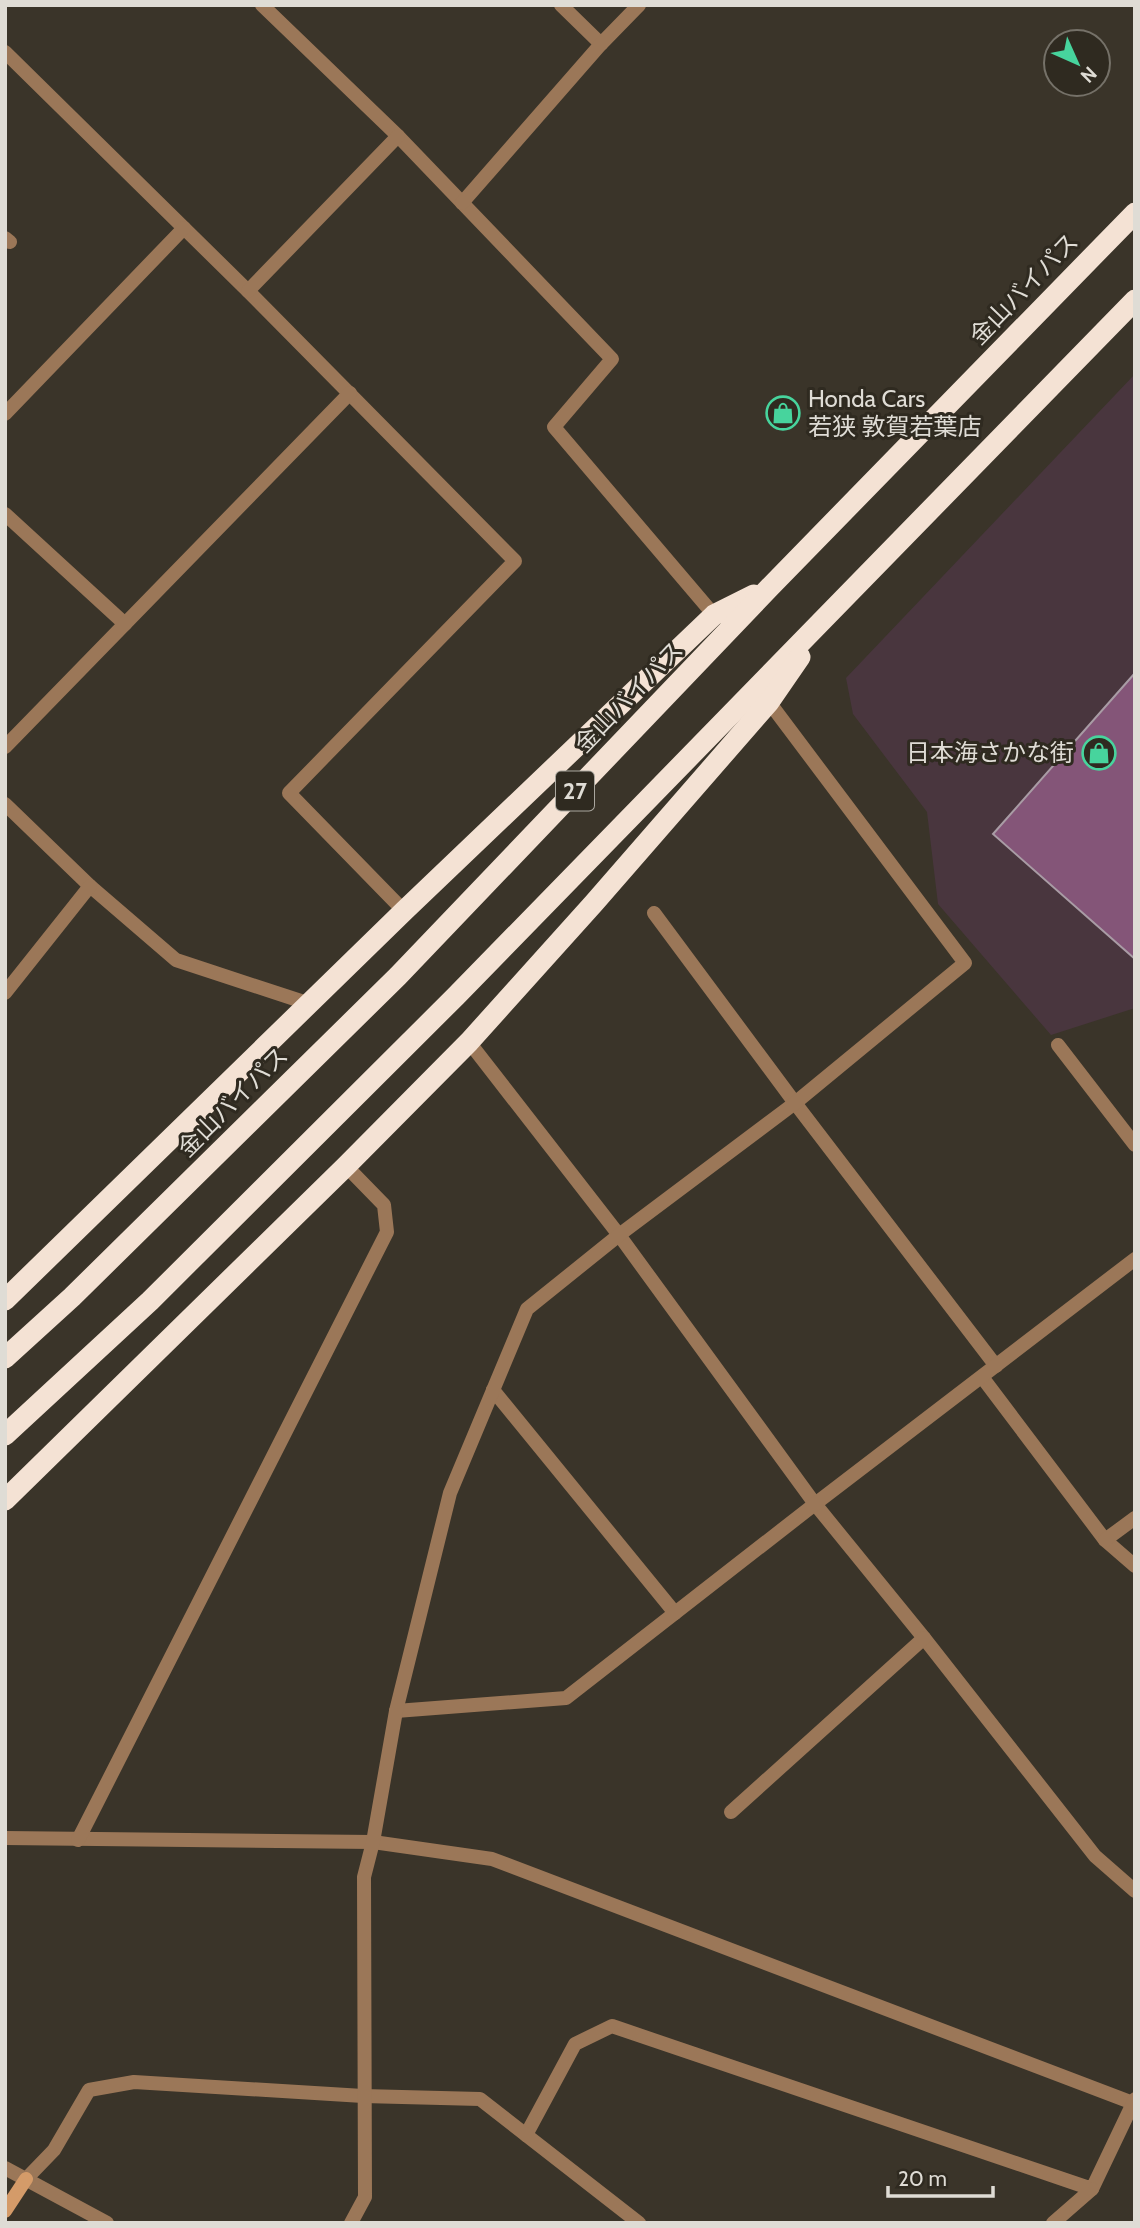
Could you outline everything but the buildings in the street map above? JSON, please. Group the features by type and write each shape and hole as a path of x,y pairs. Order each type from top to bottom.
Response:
{"highway":[{"name":"金山バイパス","path":"5,1358 82,1288 398,976 769,588 1135,213"},
{"name":"27","path":"5,1435 150,1301 417,1035 1135,300"},
{"path":"5,1300 404,911 715,615 769,588"},
{"path":"5,1500 469,1042 769,702 838,604"}],"street":[{"path":"262,5 398,136 612,359 554,427 715,615"},
{"path":"561,5 601,44"},
{"path":"462,203 601,44 639,5"},
{"path":"5,52 351,393 515,561 289,793 404,911"},
{"path":"248,291 398,136"},
{"path":"5,414 184,228"},
{"path":"5,747 351,393"},
{"path":"5,514 125,624"},
{"path":"351,2223 365,2197 364,1877 373,1842 396,1711 450,1493 527,1309 619,1235 795,1103 965,963 769,702"},
{"path":"5,804 90,886 176,960 310,1004"},
{"path":"5,993 90,886"},
{"path":"654,913 996,1366"},
{"path":"469,1042 619,1235 815,1504 924,1637 1095,1856 1135,1891"},
{"path":"1058,1045 1135,1145"},
{"path":"78,1840 387,1232 384,1205 346,1166"},
{"path":"396,1711 566,1698 1135,1259"},
{"path":"982,1377 1105,1540 1135,1566"},
{"path":"493,1390 676,1613"},
{"path":"1105,1540 1135,1518"},
{"path":"731,1812 924,1637"},
{"path":"5,1838 373,1842 492,1859 1134,2101 1092,2189 1053,2223"},
{"path":"526,2135 575,2044 612,2026 1092,2189"},
{"path":"5,2211 26,2179 54,2150 89,2090 134,2082 363,2096 480,2099 639,2223"},
{"path":"5,2168 107,2223"}],"shaded area":[{"path":"1135,374 1135,1008 1051,1035 938,904 927,812 853,714 846,678"}],"place":[{"name":"Honda Cars 若狭 敦賀若葉店","path":"783,413"},
{"name":"日本海さかな街","path":"1099,753"}]}
